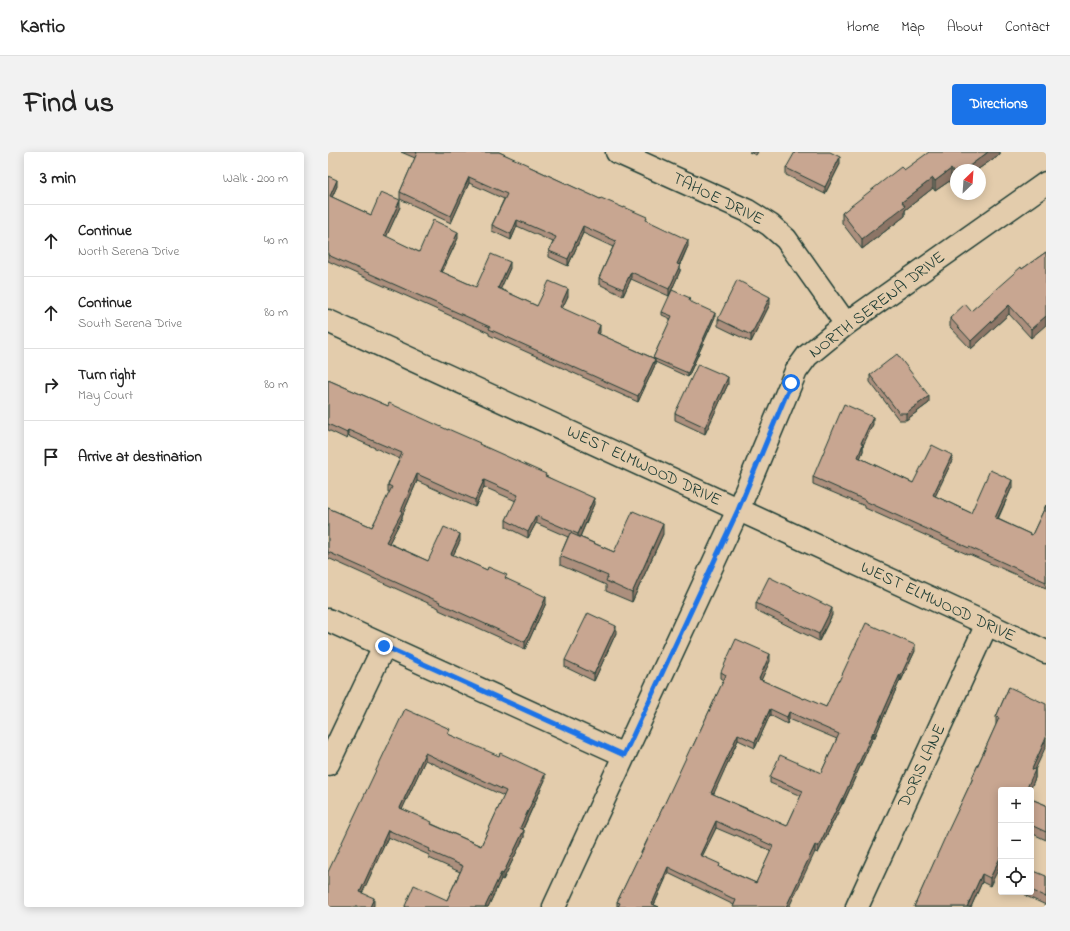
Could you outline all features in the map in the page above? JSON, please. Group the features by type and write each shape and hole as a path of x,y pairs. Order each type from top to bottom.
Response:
{"street":[{"name":"TAHOE DRIVE","path":"617,152 748,211 770,225 786,238 846,324"},
{"name":"NORTH SERENA DRIVE","path":"554,907 738,510 796,371 807,356 846,324 1046,183"},
{"name":"WEST ELMWOOD DRIVE","path":"328,321 1046,652"},
{"path":"328,620 624,755"},
{"name":"DORIS LANE","path":"858,907 987,624"},
{"path":"328,764 384,646"}],"building":[{"path":"415,152 499,152 600,199 601,198 647,217 646,220 688,240 677,264 680,265 669,289 631,272 623,289 599,278 616,241 583,226 568,259 549,251 556,237 517,220 511,234 492,225 507,194 469,177 451,216 400,192 417,153"},
{"path":"795,152 830,152 840,157 825,187 786,168"},
{"path":"929,152 988,152 972,164 950,164 950,170 935,181 933,178 902,202 905,206 862,239 842,213 901,167 904,170"},
{"path":"328,176 337,180 330,196 371,215 381,192 400,200 384,235 419,252 433,220 458,232 440,271 476,287 491,254 510,262 498,288 537,306 549,281 568,289 560,307 600,325 597,333 655,359 638,396 489,329 490,327 328,255"},
{"path":"1046,252 1046,316 1031,329 1009,305 971,341 950,318 965,304 971,311 1021,267 1022,269"},
{"path":"737,280 770,297 751,335 718,319"},
{"path":"672,290 690,298 689,301 715,313 688,373 653,358 672,316 662,312"},
{"path":"897,354 929,396 906,413 899,413 870,375"},
{"path":"698,364 728,377 705,427 675,413"},
{"path":"328,380 388,406 389,403 480,443 479,444 546,474 545,476 594,498 578,534 536,516 528,532 506,520 518,495 484,480 475,500 417,474 401,511 402,512 386,542 428,561 444,527 460,534 451,554 487,570 488,567 507,575 505,578 546,597 525,642 328,552 328,508 372,527 392,487 388,485 402,453 348,430 347,433 328,424"},
{"path":"844,404 873,417 861,443 863,444 858,457 913,483 932,445 952,455 933,495 971,513 990,470 1012,480 995,518 1032,535 1046,505 1046,582 813,477"},
{"path":"633,511 663,524 632,593 606,581 608,576 560,556 570,533 614,552"},
{"path":"769,577 832,608 819,634 756,603"},
{"path":"588,613 616,626 594,674 565,660"},
{"path":"866,623 915,645 901,675 900,674 843,798 818,847 815,845 786,907 733,907 736,900 668,867 652,904 659,907 618,907 620,903 617,902 726,675 721,672 736,639 770,654 759,679 804,699 805,698 826,707 838,680 839,681","holes":["770,709 787,717 789,712 839,734 821,773 780,755 770,777 803,791 787,826 711,793 738,734 755,742","716,821 773,846 756,883 719,867 720,864 700,855"]},
{"path":"1009,687 1046,704 1046,738 1032,769 1035,770 1027,787 998,787 998,862 990,878 982,874 967,907 914,907 999,718 996,717"},
{"path":"405,709 450,729 448,734 499,756 500,753 545,774 520,828 524,830 485,907 406,907 405,906 414,885 447,900 463,866 388,830 360,892 374,898 370,907 328,907 328,872","holes":["425,753 506,791 481,846 431,824 432,822 400,808"]},
{"path":"1034,800 1046,805 1046,832 1034,826"},
{"path":"1034,871 1046,876 1046,897 1034,891"}],"route":[{"path":"384,646 624,755 738,510 791,383"}]}
